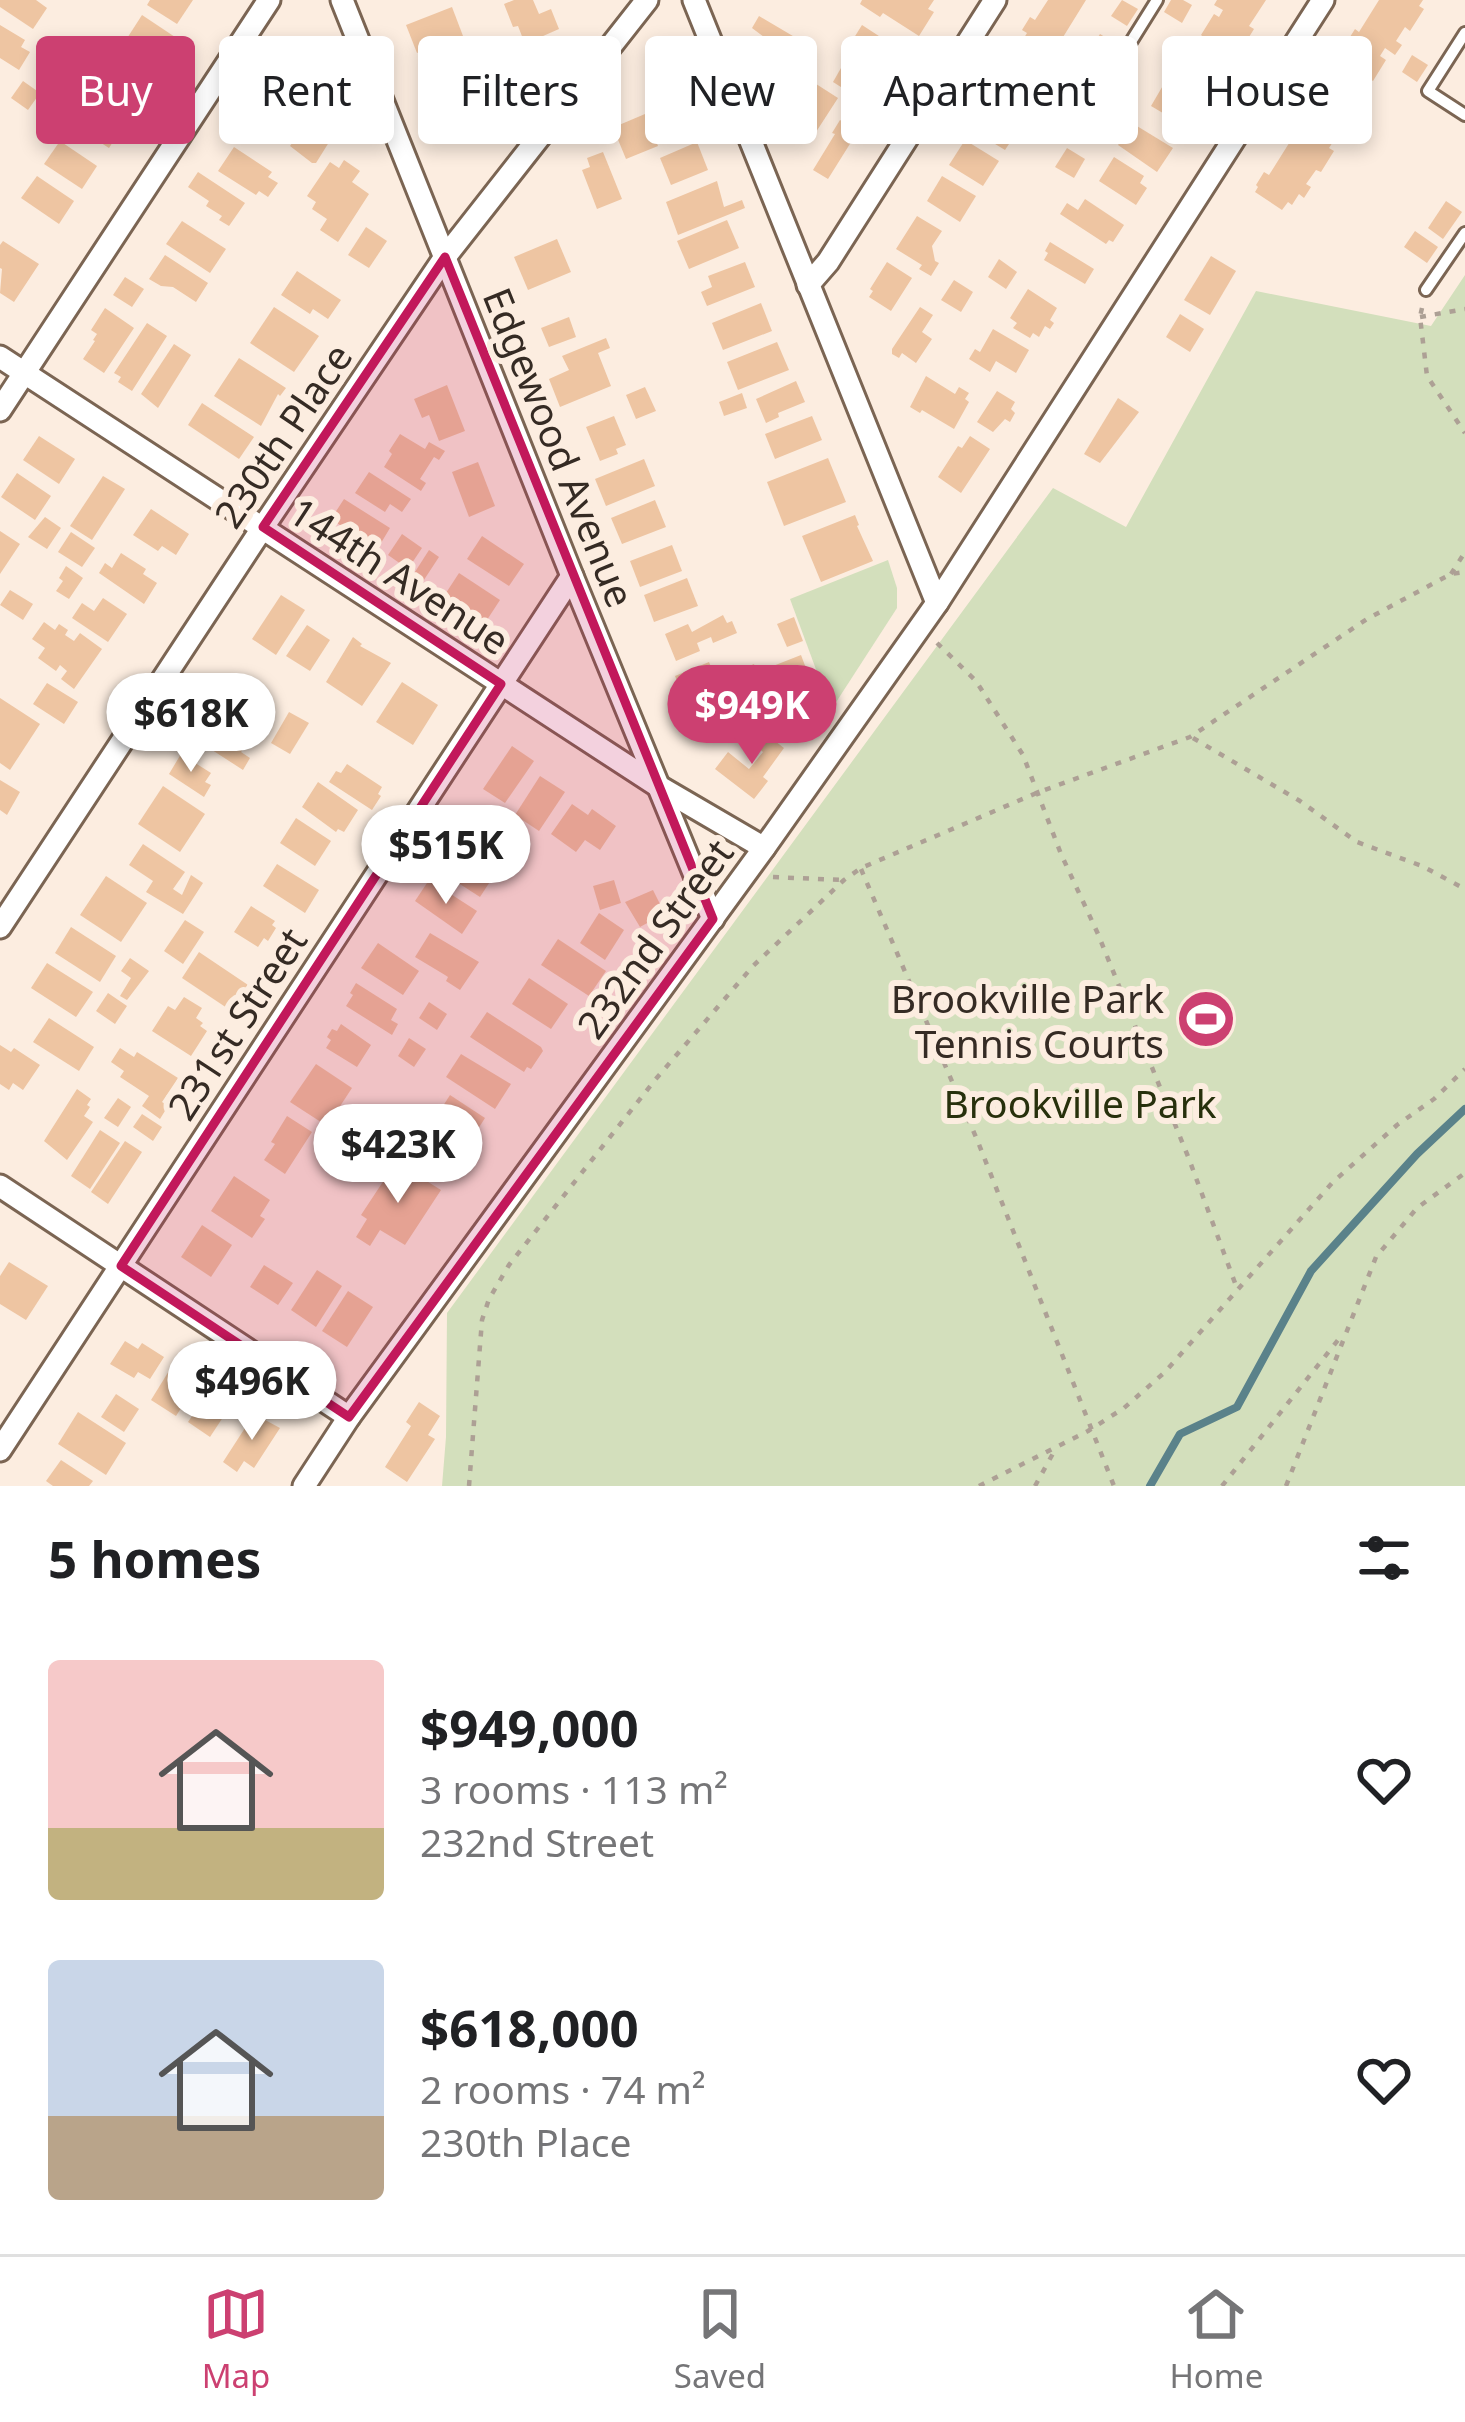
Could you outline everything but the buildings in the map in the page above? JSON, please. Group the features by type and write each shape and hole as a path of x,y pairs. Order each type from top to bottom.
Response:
{"street":[{"path":"0,410 269,0"},
{"name":"Edgewood Avenue","path":"342,0 713,919"},
{"name":"230th Place","path":"0,926 446,257 647,0"},
{"path":"694,0 938,603"},
{"path":"808,285 828,262 995,0"},
{"name":"232nd Street","path":"304,1486 349,1417 938,603 1323,0"},
{"name":"144th Avenue","path":"0,356 658,786 764,848"},
{"name":"231st Street","path":"0,1450 572,576"},
{"path":"0,1186 349,1417"}],"lane":[{"path":"1135,36 1157,0"},
{"path":"1465,33 1428,91 1465,115"},
{"path":"1426,290 1465,233"}],"path":[{"path":"1426,290 1420,317 1427,376 1465,433"},
{"path":"1420,317 1465,309"},
{"path":"1451,574 1465,552"},
{"path":"469,1486 482,1320 508,1265 752,966 844,880 861,868 1039,792 1190,737 1367,619 1451,574 1465,572"},
{"path":"920,627 976,681 1023,754 1238,1291"},
{"path":"1190,737 1300,801 1357,842 1422,866 1465,889"},
{"path":"861,868 978,1142 1114,1486"},
{"path":"773,877 844,880"},
{"path":"979,1486 1124,1408 1165,1372 1332,1183 1465,1070"},
{"path":"1286,1486 1376,1257 1417,1208 1465,1173"},
{"path":"1222,1486 1348,1328"},
{"path":"1035,1486 1056,1448"}],"highlighted area":[{"path":"445,257 713,919 349,1417 121,1266 501,684 263,527"}],"green space":[{"name":"Brookville Park","path":"1465,275 1465,1486 442,1486 447,1313 1053,488 1126,527 1256,291 1431,326"},
{"path":"888,560 897,588 897,608 831,710 790,599"}],"waterway":[{"path":"1150,1486 1180,1434 1237,1407 1311,1271 1417,1154 1465,1109"}],"place":[{"name":"Brookville Park Tennis Courts","path":"1206,1019"}]}
